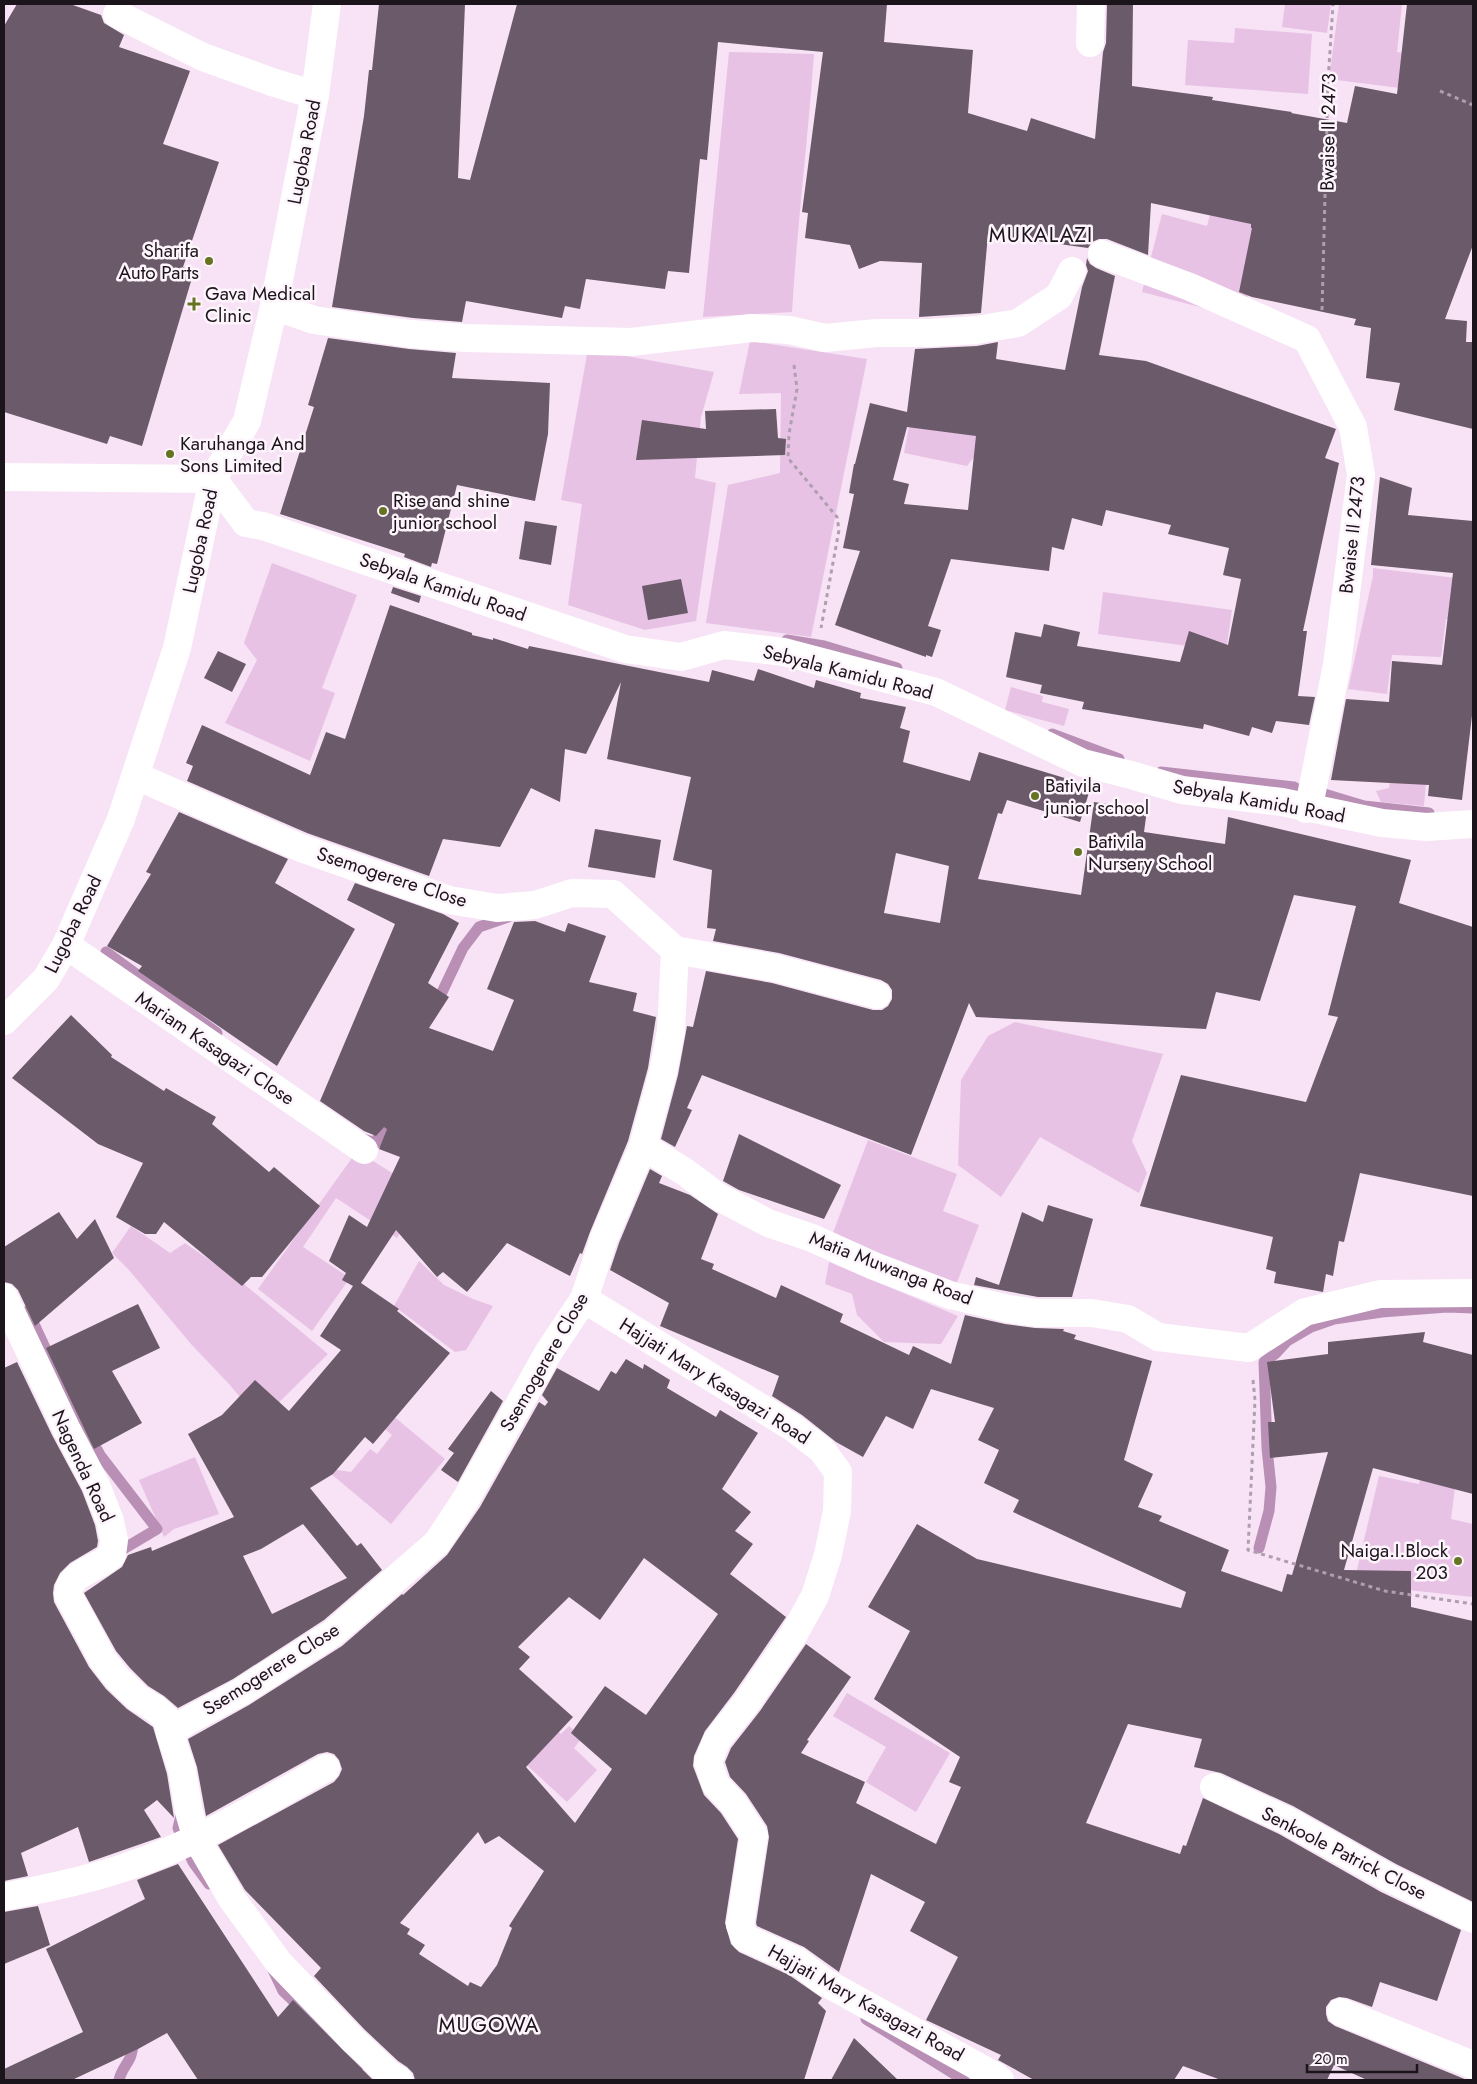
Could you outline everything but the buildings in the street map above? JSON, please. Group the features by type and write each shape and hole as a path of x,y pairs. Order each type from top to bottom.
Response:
{"street":[{"name":"Lugoba Road","path":"4,1021 46,979 66,945 121,819 177,648 214,479 246,421 274,306 315,95 327,4"},
{"path":"1090,43 1092,4"},
{"path":"117,14 203,57 272,82 315,95"},
{"path":"1102,254 1190,287 1307,339"},
{"path":"274,306 323,322 411,334 465,338 631,342 752,328 788,330 825,338 876,332 928,333 976,330 1018,323 1059,296 1072,271"},
{"name":"Bwaise II 2473","path":"1306,808 1311,796 1337,664 1360,475 1353,426 1307,339"},
{"path":"4,477 214,479"},
{"name":"Sebyala Kamidu Road","path":"214,479 255,525 625,649 681,657 724,645 784,652 936,692 1082,763 1182,790 1282,802 1382,823 1426,827 1473,824"},
{"name":"Ssemogerere Close","path":"136,776 301,848 449,900 497,908 535,905 572,893 613,894 675,950 670,1031 663,1072 643,1146 604,1238 584,1299 548,1353 466,1499 438,1543 333,1633 241,1692 187,1721 170,1733"},
{"name":"Mariam Kasagazi Close","path":"66,945 364,1150"},
{"path":"675,950 775,968 877,995"},
{"name":"Matia Muwanga Road","path":"643,1146 686,1172 717,1196 768,1223 812,1238 874,1266 950,1295 1009,1309 1036,1313 1092,1313 1128,1319 1158,1337 1248,1348"},
{"path":"1248,1348 1305,1312 1380,1294 1473,1293"},
{"name":"Nagenda Road","path":"4,1297 66,1428 96,1485 110,1521 115,1547 112,1555 74,1580 68,1588 68,1595 104,1660 138,1698 168,1719 170,1733"},
{"name":"Hajjati Mary Kasagazi Road","path":"584,1299 792,1427 822,1450 838,1472 837,1511 828,1555 815,1596 794,1634 757,1687 716,1740 708,1762 716,1785 733,1802 754,1835 740,1925 745,1938 797,1960 824,1981 921,2033 1000,2080"},
{"path":"170,1733 182,1770 188,1812 197,1839 232,1899 279,1963 353,2040 389,2074 399,2080"},
{"path":"4,1896 56,1886 129,1866 197,1839 326,1768"},
{"name":"Senkoole Patrick Close","path":"1214,1787 1286,1820 1389,1878 1473,1919"},
{"path":"1341,2012 1473,2066"}],"path":[{"name":"Bwaise II 2473","path":"1307,339 1322,317 1328,82 1333,4"},
{"path":"1440,91 1473,105"},
{"path":"788,330 797,389 788,458 837,517 839,530 820,632 807,658"},
{"path":"1248,1348 1255,1400 1248,1550 1385,1592 1473,1604"}],"shaded area":[{"path":"1285,4 1331,4 1327,33 1282,27"},
{"path":"1339,4 1402,4 1397,52 1405,53 1400,88 1329,79"},
{"path":"1235,28 1312,34 1308,94 1185,85 1188,40 1234,43"},
{"path":"729,52 814,54 792,312 703,317"},
{"path":"1217,186 1273,201 1242,318 1142,292 1162,214 1207,226"},
{"path":"750,341 867,359 811,637 706,623 728,485 780,473 781,393 739,394"},
{"path":"588,349 714,372 701,417 695,478 716,483 696,621 645,630 568,605 582,504 561,500"},
{"path":"913,406 976,413 984,444 967,466 904,453"},
{"path":"272,563 357,595 322,688 335,693 310,761 225,723 257,660 244,643"},
{"path":"1373,568 1473,580 1473,622 1446,619 1441,657 1392,655 1387,694 1348,689 1373,576"},
{"path":"1103,592 1232,610 1226,651 1098,634"},
{"path":"1011,687 1043,696 1042,702 1069,709 1064,726 1005,710"},
{"path":"1433,704 1424,806 1381,802 1376,791 1389,788 1397,730"},
{"path":"1015,1022 1163,1054 1132,1141 1147,1173 1139,1193 1040,1137 1001,1197 958,1165 961,1080 988,1036"},
{"path":"868,1140 957,1174 943,1211 979,1225 956,1285 831,1238"},
{"path":"357,1151 424,1193 397,1238 336,1198 303,1247 350,1278 312,1331 258,1289"},
{"path":"131,1226 170,1253 185,1243 244,1284 328,1354 260,1421 229,1384 191,1344 129,1270 112,1253"},
{"path":"419,1261 444,1285 493,1306 466,1350 455,1352 394,1306"},
{"path":"829,1262 958,1316 941,1344 884,1342 857,1315 852,1294 825,1284"},
{"path":"386,1410 445,1459 391,1524 324,1468 351,1472 370,1449 377,1454 392,1435 376,1422"},
{"path":"195,1457 219,1514 174,1529 164,1537 139,1480"},
{"path":"1422,1472 1456,1480 1451,1519 1473,1524 1473,1597 1380,1587 1356,1574 1379,1476 1419,1484"},
{"path":"847,1693 950,1753 916,1812 866,1782 886,1747 833,1716"},
{"path":"549,1723 561,1734 569,1726 582,1738 574,1748 597,1770 567,1802 518,1757"}],"waterway":[{"path":"787,640 824,646 897,668"},
{"path":"1052,734 1119,759"},
{"path":"1161,772 1294,787 1311,796 1321,793 1364,806 1429,813"},
{"path":"435,1007 463,948 479,927 508,917"},
{"path":"106,952 217,1033"},
{"path":"363,1139 376,1143 386,1117"},
{"path":"1259,1548 1269,1511 1271,1487 1267,1448 1264,1362 1287,1341 1311,1327 1334,1319 1382,1312 1447,1307 1473,1308"},
{"path":"28,1311 68,1397 100,1455 157,1529 115,1554"},
{"path":"182,1811 178,1828 193,1862 209,1884"},
{"path":"273,1970 283,1991 360,2064"},
{"path":"866,2019 964,2080"},
{"path":"119,2080 130,2058 136,2039"}],"place":[{"name":"Sharifa Auto Parts","path":"209,261"},
{"name":"Gava Medical Clinic","path":"194,304"},
{"name":"Karuhanga And Sons Limited","path":"170,454"},
{"name":"Rise and shine junior school","path":"383,511"},
{"name":"Bativila junior school","path":"1035,796"},
{"name":"Bativila Nursery School","path":"1078,852"},
{"name":"Naiga.I.Block 203","path":"1458,1561"}],"district":[{"name":"MUKALAZI","path":"1041,235"},
{"name":"MUGOWA","path":"489,2025"}]}
